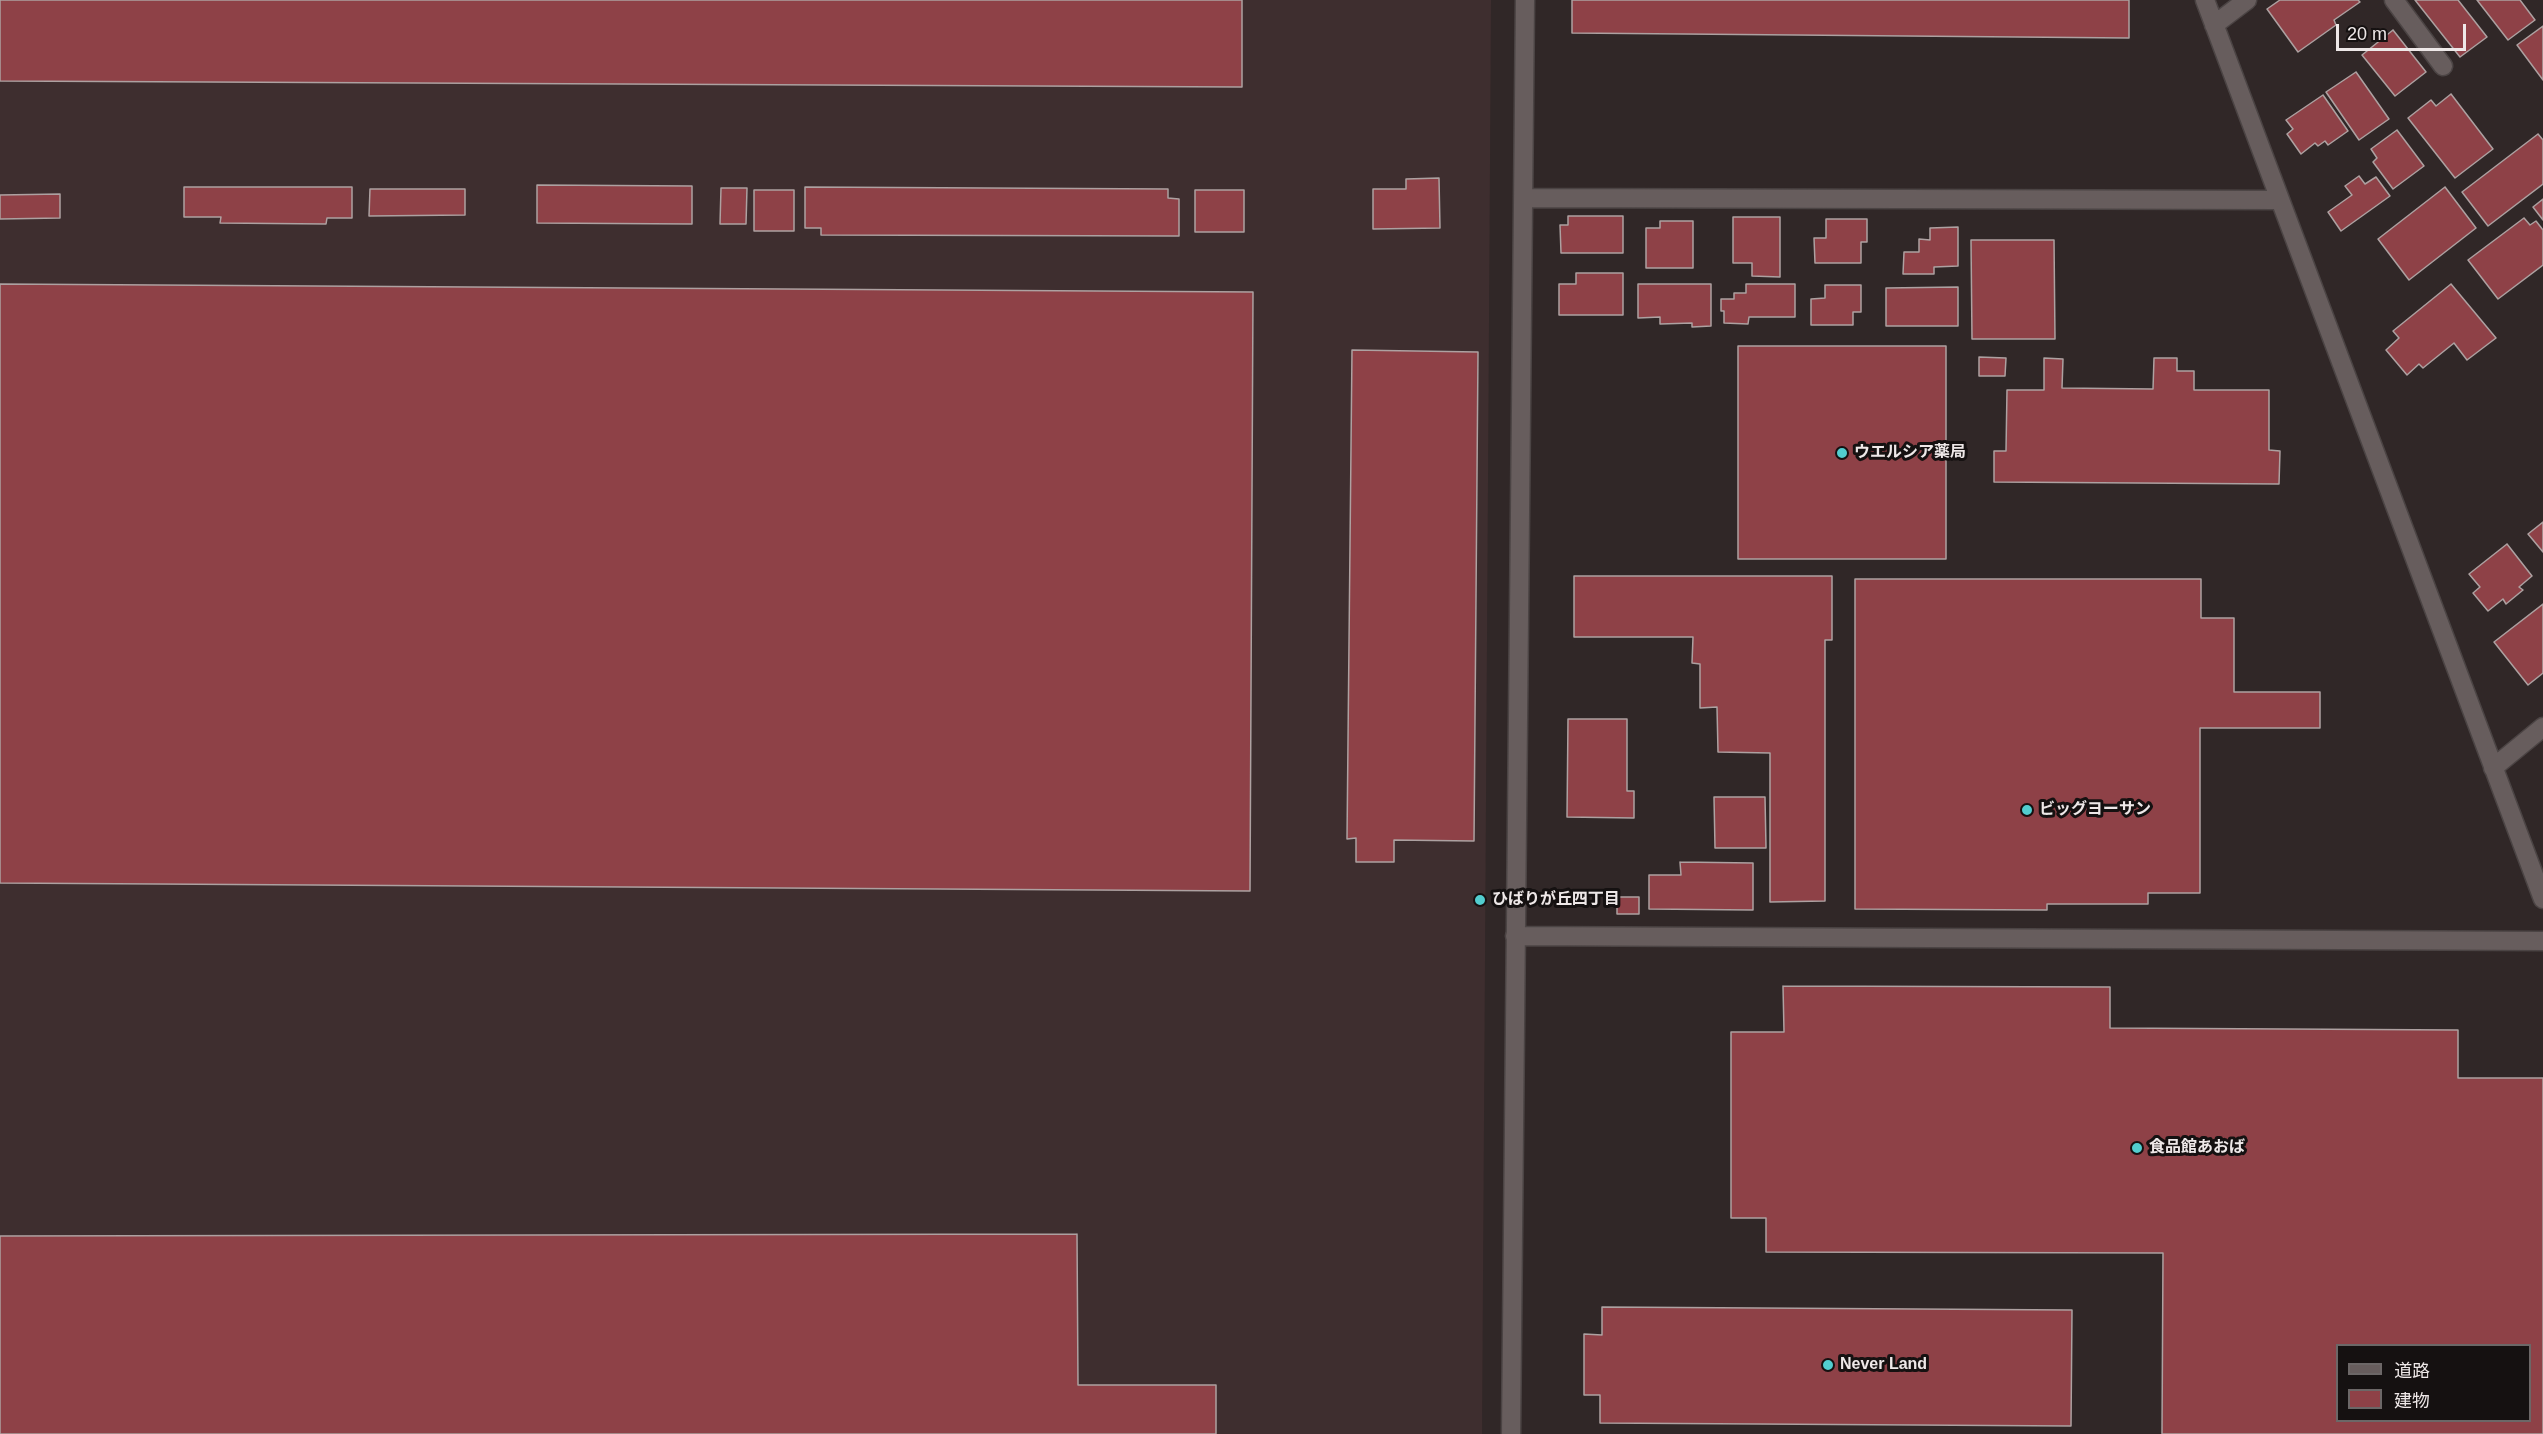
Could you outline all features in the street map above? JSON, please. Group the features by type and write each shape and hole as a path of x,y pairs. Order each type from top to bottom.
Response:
{"street":[{"path":"1511,1434 1525,198 1525,0"},
{"path":"2205,0 2543,899"},
{"path":"2214,25 2247,0"},
{"path":"2394,0 2443,66"},
{"path":"1525,198 2280,200"},
{"path":"2493,768 2543,727"},
{"path":"1515,936 2543,941"}],"shaded area":[{"path":"0,0 1491,0 1482,1434 0,1434"}],"building":[{"path":"0,0 1242,0 1242,87 0,81"},
{"path":"1572,0 2129,0 2129,38 1572,33"},
{"path":"2280,0 2358,0 2360,2 2334,20 2336,25 2298,52 2267,9"},
{"path":"2415,0 2458,0 2487,37 2460,57"},
{"path":"2477,0 2520,0 2535,20 2508,40"},
{"path":"2543,26 2543,80 2517,45"},
{"path":"2393,30 2426,72 2395,96 2362,55"},
{"path":"2356,72 2389,119 2359,140 2326,92"},
{"path":"2451,94 2493,149 2455,178 2408,118 2431,100 2436,106"},
{"path":"2323,95 2348,131 2328,145 2325,141 2318,146 2315,143 2301,154 2287,134 2293,129 2286,120"},
{"path":"2397,130 2424,166 2393,189 2373,162 2377,158 2371,149"},
{"path":"2538,134 2543,140 2543,184 2488,226 2462,192"},
{"path":"2359,176 2365,184 2376,177 2390,196 2341,231 2328,212 2352,195 2345,186"},
{"path":"1439,178 1440,228 1373,229 1373,189 1406,189 1406,179"},
{"path":"537,185 692,186 692,224 537,223"},
{"path":"184,187 352,187 352,218 327,218 326,224 220,223 221,217 184,217"},
{"path":"805,187 1168,189 1168,198 1179,199 1179,236 821,235 821,228 805,228"},
{"path":"2445,187 2476,228 2409,280 2378,239"},
{"path":"721,188 747,188 746,224 720,224"},
{"path":"370,189 465,189 465,215 369,216"},
{"path":"754,190 794,190 794,231 754,231"},
{"path":"1195,190 1244,190 1244,232 1195,232"},
{"path":"60,194 60,218 0,219 0,195"},
{"path":"2543,199 2543,220 2533,207"},
{"path":"1568,216 1623,216 1623,253 1561,253 1560,225 1568,225"},
{"path":"1733,217 1780,217 1780,277 1752,276 1752,263 1733,263"},
{"path":"2524,218 2530,225 2536,221 2543,230 2543,265 2498,299 2468,260"},
{"path":"1826,219 1867,219 1867,242 1861,242 1861,263 1815,263 1814,238 1826,238"},
{"path":"1660,221 1693,221 1693,268 1646,268 1646,228 1660,228"},
{"path":"1958,227 1958,266 1934,267 1934,274 1903,274 1904,252 1919,252 1919,239 1930,240 1930,228"},
{"path":"1971,240 2054,240 2055,339 1972,339"},
{"path":"1576,273 1623,273 1623,315 1559,315 1559,284 1576,284"},
{"path":"0,284 1253,292 1250,891 0,883"},
{"path":"1638,284 1711,284 1711,326 1692,327 1692,323 1660,324 1660,317 1638,318"},
{"path":"1746,284 1795,284 1795,317 1749,317 1748,324 1724,323 1721,299 1734,299 1734,293 1746,293"},
{"path":"2451,284 2496,338 2467,360 2454,343 2423,368 2419,364 2407,375 2386,350 2399,338 2393,331"},
{"path":"1825,285 1861,285 1861,312 1853,312 1853,325 1811,325 1811,299 1825,298"},
{"path":"1958,287 1958,326 1886,326 1886,288"},
{"name":"ウエルシア薬局","path":"1738,346 1946,346 1946,559 1738,559"},
{"path":"1352,350 1478,352 1474,841 1394,840 1394,862 1356,862 1356,838 1347,839"},
{"path":"1979,357 2006,358 2005,376 1979,376"},
{"path":"2044,358 2063,359 2062,388 2153,389 2154,358 2177,358 2177,371 2194,371 2194,390 2269,390 2269,450 2280,451 2279,484 1994,482 1994,451 2006,451 2007,390 2044,390"},
{"path":"2543,522 2543,552 2528,534"},
{"path":"2507,544 2532,576 2519,587 2523,590 2506,604 2503,599 2488,611 2473,593 2480,587 2469,574"},
{"path":"1574,576 1832,576 1832,640 1825,640 1825,901 1770,902 1770,753 1718,752 1717,707 1700,708 1700,664 1692,663 1693,637 1574,637"},
{"name":"ビッグヨーサン","path":"1855,579 2201,579 2201,618 2234,618 2234,692 2320,692 2320,728 2200,728 2200,893 2148,893 2148,904 2047,904 2047,910 1855,909"},
{"path":"2543,604 2543,673 2528,685 2494,642"},
{"path":"1568,719 1627,719 1627,791 1634,791 1634,818 1567,817"},
{"path":"1714,797 1765,797 1766,848 1715,848"},
{"path":"1680,862 1753,863 1753,910 1649,909 1649,875 1681,875"},
{"path":"1617,897 1639,897 1639,914 1617,914"},
{"name":"食品館あおば","path":"1783,986 2110,987 2110,1028 2458,1030 2458,1078 2543,1078 2543,1434 2162,1434 2163,1253 1766,1252 1766,1218 1731,1218 1731,1032 1784,1032"},
{"path":"1077,1234 1078,1385 1216,1385 1216,1434 0,1434 0,1236"},
{"name":"Never Land","path":"1602,1307 2072,1310 2071,1426 1600,1423 1600,1395 1584,1395 1584,1334 1602,1335"}],"place":[{"name":"ウエルシア薬局","path":"1842,453"},
{"name":"ビッグヨーサン","path":"2027,810"},
{"name":"ひばりが丘四丁目","path":"1480,900"},
{"name":"食品館あおば","path":"2137,1148"},
{"name":"Never Land","path":"1828,1365"}]}
